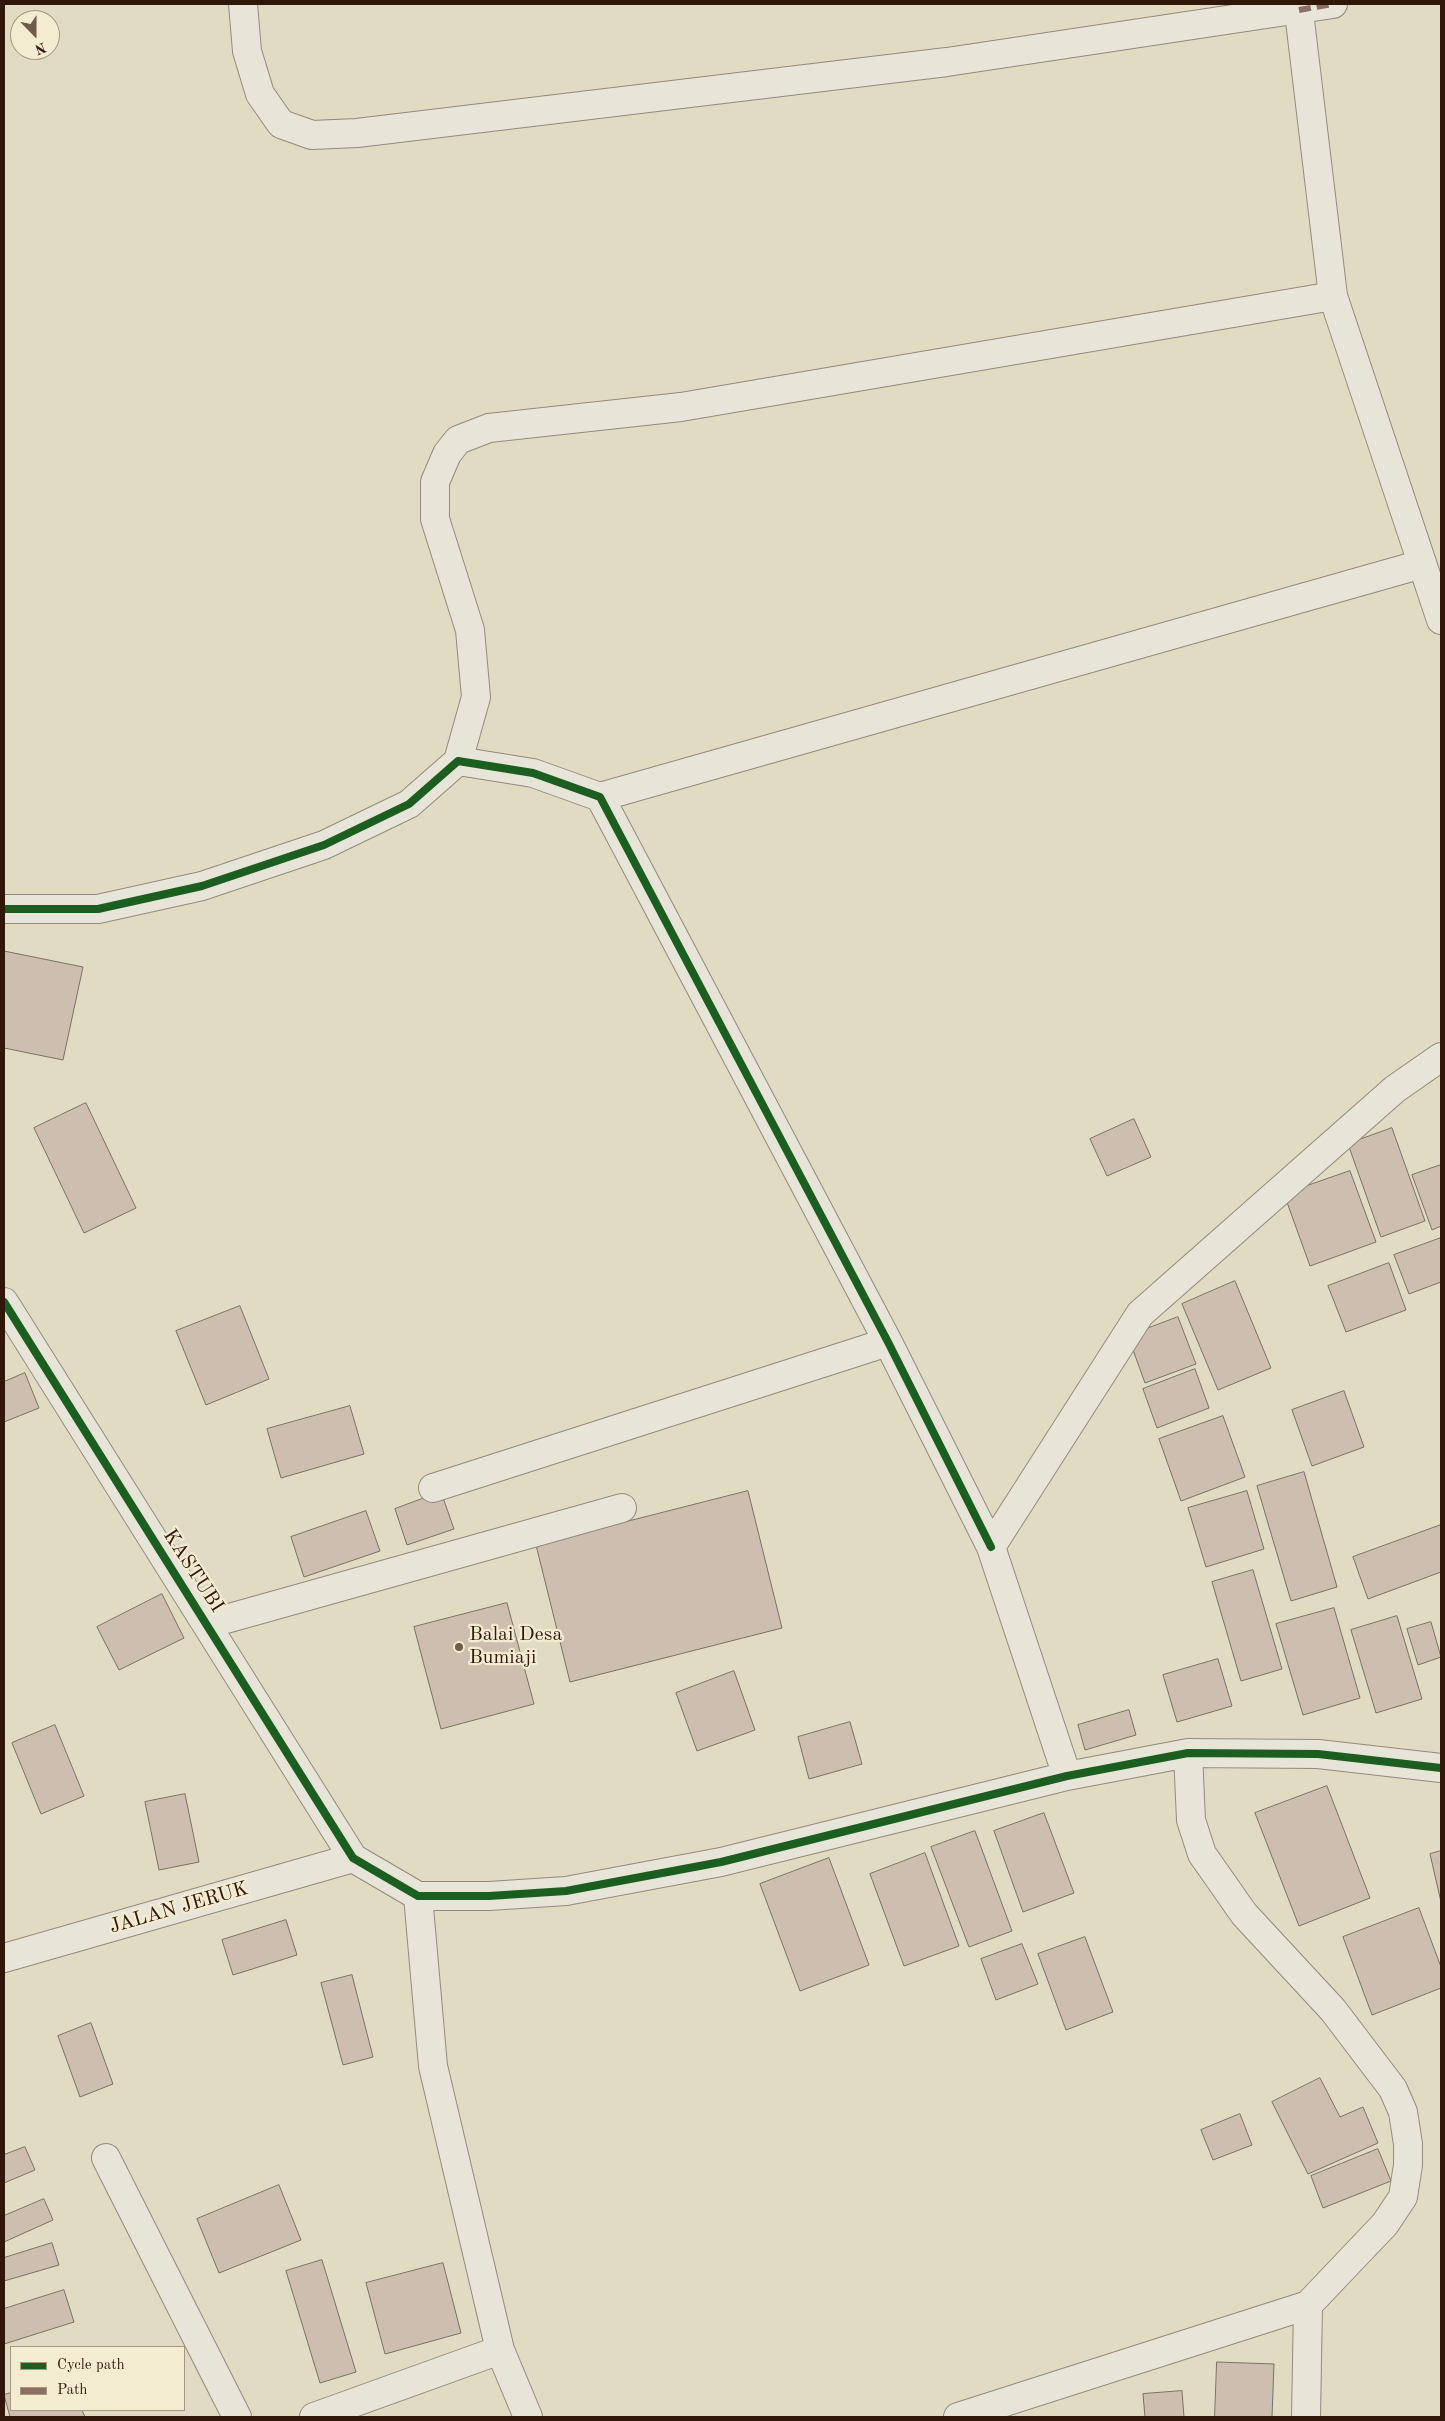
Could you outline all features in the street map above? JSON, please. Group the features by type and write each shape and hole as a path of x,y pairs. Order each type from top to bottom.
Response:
{"street":[{"path":"243,4 247,51 260,94 281,124 312,135 357,133 947,62 1299,7 1333,4"},
{"path":"1299,7 1333,296 1441,620"},
{"path":"4,909 98,909 202,886 324,845 409,804 458,761 476,697 470,630 435,520 435,482 447,454 458,440 488,428 681,408 1333,296"},
{"path":"458,761 533,773 600,797 1422,564"},
{"path":"600,797 888,1342 991,1547 1067,1776"},
{"path":"991,1547 1140,1314 1395,1089 1441,1057"},
{"name":"KASTUBI","path":"4,1302 208,1624 353,1858"},
{"path":"433,1488 888,1342"},
{"path":"208,1624 622,1508"},
{"path":"958,2417 1308,2305 1385,2224 1403,2198 1408,2165 1408,2144 1403,2112 1393,2089 1333,2010 1244,1914 1202,1854 1191,1820 1188,1753"},
{"path":"353,1858 418,1896 489,1896 566,1891 721,1862 1067,1776 1188,1753 1318,1754 1441,1768"},
{"name":"JALAN JERUK","path":"4,1958 353,1858"},
{"path":"418,1896 433,2066 500,2350 528,2417"},
{"path":"106,2158 236,2417"},
{"path":"1306,2417 1308,2305"},
{"path":"314,2417 500,2350"}],"building":[{"path":"4,951 83,967 63,1060 4,1048"},
{"path":"86,1103 136,1208 84,1233 34,1128"},
{"path":"1134,1119 1151,1157 1107,1176 1090,1139"},
{"path":"1392,1128 1425,1221 1381,1237 1348,1144"},
{"path":"1441,1165 1441,1226 1432,1230 1412,1175"},
{"path":"1350,1171 1376,1242 1310,1266 1284,1194"},
{"path":"1441,1238 1441,1282 1409,1294 1394,1255"},
{"path":"1389,1263 1406,1310 1346,1332 1328,1286"},
{"path":"1235,1281 1271,1368 1218,1390 1182,1304"},
{"path":"240,1306 269,1379 206,1405 176,1331"},
{"path":"1178,1317 1196,1364 1145,1383 1128,1336"},
{"path":"1195,1369 1209,1408 1157,1428 1143,1389"},
{"path":"25,1373 39,1408 4,1422 4,1382"},
{"path":"1344,1391 1364,1447 1312,1466 1292,1410"},
{"path":"350,1406 364,1454 281,1478 267,1429"},
{"path":"1223,1416 1245,1477 1181,1501 1159,1439"},
{"path":"1304,1472 1337,1587 1291,1601 1257,1486"},
{"path":"748,1491 782,1628 570,1682 536,1545"},
{"path":"1247,1491 1264,1549 1206,1567 1188,1508"},
{"path":"441,1492 454,1529 407,1545 395,1509"},
{"path":"366,1511 380,1551 304,1577 291,1537"},
{"path":"1441,1525 1441,1572 1368,1599 1353,1557"},
{"path":"1253,1570 1282,1669 1241,1681 1212,1582"},
{"path":"162,1594 184,1638 119,1670 97,1627"},
{"path":"507,1603 534,1704 441,1729 414,1627"},
{"path":"1334,1608 1360,1698 1303,1715 1276,1624"},
{"path":"1397,1616 1422,1699 1376,1713 1351,1630"},
{"path":"1431,1622 1441,1657 1418,1665 1407,1629"},
{"path":"1218,1659 1232,1706 1177,1722 1163,1675"},
{"path":"734,1671 755,1730 697,1751 676,1693"},
{"path":"1129,1710 1136,1735 1085,1750 1078,1725"},
{"path":"850,1722 862,1764 809,1779 798,1737"},
{"path":"55,1725 84,1796 41,1814 12,1743"},
{"path":"1327,1786 1370,1898 1299,1926 1255,1813"},
{"path":"185,1794 199,1862 159,1870 145,1802"},
{"path":"1044,1813 1074,1893 1023,1912 994,1831"},
{"path":"975,1831 1012,1931 969,1947 931,1847"},
{"path":"1441,1851 1441,1902 1430,1854"},
{"path":"925,1853 959,1946 904,1966 870,1874"},
{"path":"829,1858 869,1965 800,1991 760,1884"},
{"path":"1419,1908 1441,1967 1441,1988 1372,2015 1343,1937"},
{"path":"286,1920 297,1955 233,1975 222,1940"},
{"path":"1085,1937 1113,2012 1066,2030 1038,1954"},
{"path":"1022,1944 1038,1984 996,2000 981,1959"},
{"path":"352,1975 373,2057 343,2065 321,1983"},
{"path":"91,2023 113,2084 80,2097 58,2036"},
{"path":"1320,2078 1340,2117 1363,2107 1378,2143 1308,2174 1272,2102"},
{"path":"1240,2114 1252,2145 1213,2160 1201,2130"},
{"path":"25,2147 35,2170 4,2183 4,2155"},
{"path":"1378,2149 1391,2181 1323,2208 1311,2176"},
{"path":"279,2185 301,2240 219,2273 197,2219"},
{"path":"44,2199 53,2220 4,2242 4,2216"},
{"path":"52,2243 59,2265 4,2281 4,2258"},
{"path":"322,2260 356,2372 320,2383 286,2271"},
{"path":"443,2263 461,2333 385,2354 366,2283"},
{"path":"64,2290 74,2322 4,2344 4,2309"},
{"path":"1217,2362 1274,2364 1272,2417 1215,2417"},
{"path":"1182,2391 1184,2417 1145,2417 1143,2394"},
{"path":"10,2393 10,2411 82,2411 85,2417 10,2417 4,2395"}],"marked path":[{"path":"1299,10 1333,4"}],"cycle path":[{"path":"4,909 98,909 202,886 324,845 409,804 458,761 533,773 600,797 888,1342 991,1547"},
{"path":"4,1302 353,1858 418,1896 489,1896 566,1891 721,1862 1067,1776 1188,1753 1318,1754 1441,1768"}],"place":[{"name":"Balai Desa Bumiaji","path":"459,1647"}]}
